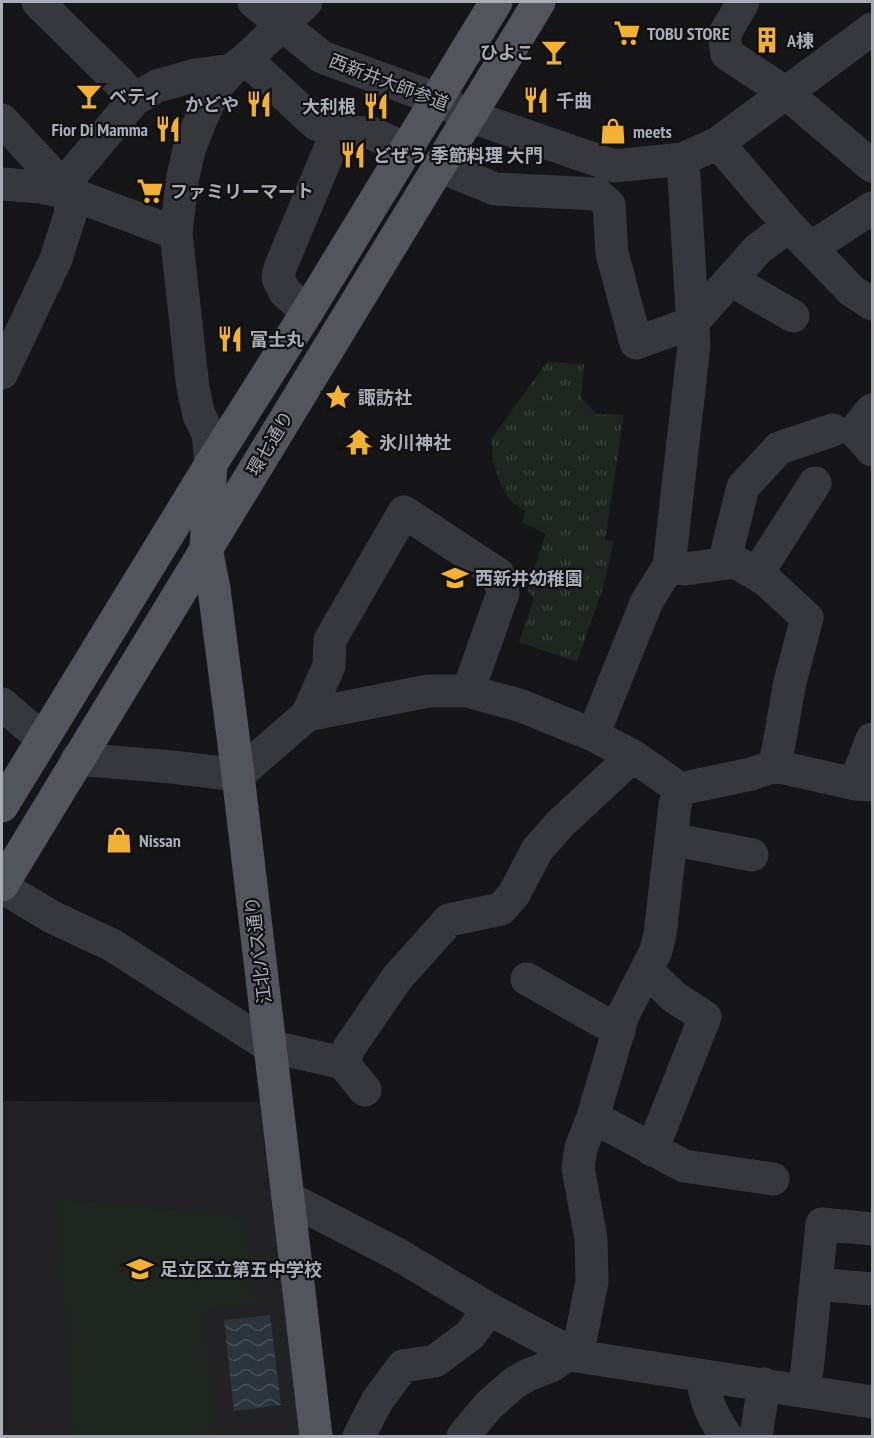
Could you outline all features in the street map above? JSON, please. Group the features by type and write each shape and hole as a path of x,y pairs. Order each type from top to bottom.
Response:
{"main road":[{"path":"2,806 496,2"},
{"name":"環七通り","path":"2,886 77,759 539,2"},
{"name":"江北バス通り","path":"211,464 206,548 214,589 238,775 316,1437"}],"street":[{"path":"38,2 120,83 134,100"},
{"name":"西新井大師参道","path":"254,2 295,13 322,57 437,99 469,116 614,166 683,159 718,143 786,93 866,43"},
{"path":"743,2 723,35 727,54 786,93 873,166"},
{"path":"211,464 208,433 199,415 193,388 176,233 178,201 189,150 216,87 295,13"},
{"path":"2,373 56,259 71,212 69,193 73,172 134,100 157,86 238,64"},
{"path":"238,64 316,124 337,132 371,133 406,149"},
{"path":"2,120 69,193"},
{"path":"307,312 284,291 278,278 280,268 337,132"},
{"path":"718,143 852,291 873,304"},
{"path":"594,735 647,601 669,566 694,345 683,159"},
{"path":"439,166 495,189 597,194 609,205 612,254 636,343 692,322 758,249 801,237 873,208"},
{"path":"2,184 41,187 69,193 176,233"},
{"path":"731,280 793,316"},
{"path":"873,410 855,431 873,450"},
{"path":"724,563 743,487 779,448 833,430"},
{"path":"758,574 815,483"},
{"path":"77,759 238,775 307,715 329,666 330,639 404,512 498,574 503,593 468,691"},
{"path":"669,566 685,569 736,562 766,580 807,618 790,682 775,766"},
{"path":"307,715 428,691 468,691 522,706 594,735 633,756 680,789 751,774 775,766 864,784 873,739"},
{"path":"2,704 44,737"},
{"path":"343,1063 349,1048 397,978 449,920 501,909 514,894 537,850 560,824 633,756"},
{"path":"574,1355 592,1282 591,1239 578,1168 581,1148 593,1117 623,1015 656,951 675,805 680,789"},
{"path":"670,839 753,855"},
{"path":"2,886 52,917 112,945 269,1046 343,1063 365,1090"},
{"path":"646,971 674,997 705,1017 652,1150"},
{"path":"527,979 619,1031"},
{"path":"593,1117 684,1166 772,1179"},
{"path":"288,1198 398,1254 489,1309 574,1355 873,1402"},
{"path":"805,1390 822,1224 873,1229"},
{"path":"816,1284 873,1289"},
{"path":"360,1437 377,1401 404,1366 435,1361 470,1335 489,1309"},
{"path":"463,1437 488,1406 513,1383 574,1355"},
{"path":"703,1376 704,1393 714,1419 726,1437"},
{"path":"756,1437 764,1384"}],"shaded area":[{"name":"足立区立第五中学校","path":"2,1101 259,1102 300,1436 2,1436"}],"green space":[{"path":"547,362 584,364 581,398 597,414 624,415 605,540 614,541 603,588 577,662 519,642 534,599 527,589 546,534 522,522 526,511 513,503 505,493 493,461 491,439"},
{"path":"57,1199 242,1217 257,1304 205,1311 216,1436 73,1436"}],"water":[{"path":"270,1315 281,1405 234,1411 224,1320"}],"place":[{"name":"TOBU STORE","path":"627,33"},
{"name":"A棟","path":"767,40"},
{"name":"ひよこ","path":"554,52"},
{"name":"ベティ","path":"89,96"},
{"name":"千曲","path":"536,100"},
{"name":"かどや","path":"259,104"},
{"name":"大利根","path":"376,106"},
{"name":"Fior Di Mamma","path":"168,129"},
{"name":"meets","path":"613,131"},
{"name":"どぜう 季節料理 大門","path":"353,155"},
{"name":"ファミリーマート","path":"150,191"},
{"name":"富士丸","path":"230,339"},
{"name":"諏訪社","path":"338,397"},
{"name":"氷川神社","path":"359,442"},
{"name":"西新井幼稚園","path":"455,578"},
{"name":"Nissan","path":"119,840"},
{"name":"足立区立第五中学校","path":"140,1269"}]}
